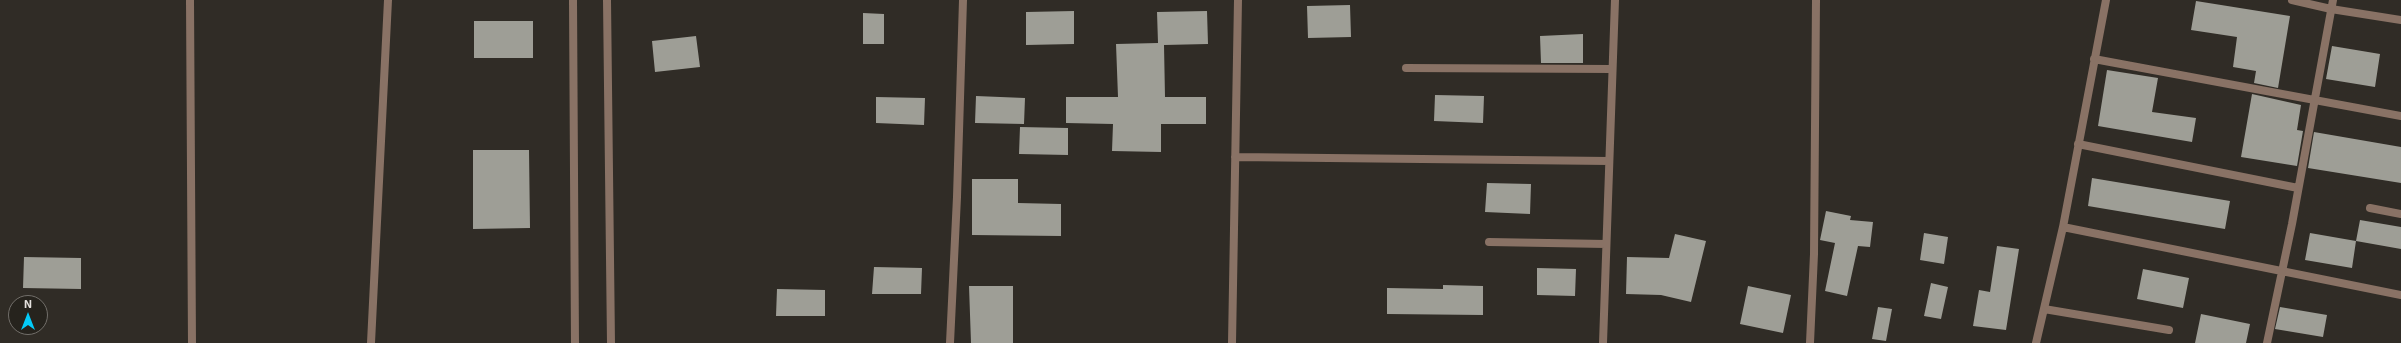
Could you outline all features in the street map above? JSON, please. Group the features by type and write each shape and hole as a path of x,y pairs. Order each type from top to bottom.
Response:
{"street":[{"path":"190,0 192,343"},
{"path":"371,343 388,0"},
{"path":"573,0 574,343"},
{"path":"607,0 611,343"},
{"path":"950,343 957,197 963,0"},
{"path":"1232,343 1238,0"},
{"path":"1603,343 1615,0"},
{"path":"1810,343 1814,254 1816,0"},
{"path":"2036,343 2063,227 2106,0"},
{"path":"2292,0 2331,9 2401,20"},
{"path":"2267,343 2333,0"},
{"path":"2094,59 2314,102 2401,116"},
{"path":"1406,68 1612,69"},
{"path":"2078,144 2298,188"},
{"path":"1236,157 1609,161"},
{"path":"2370,208 2401,214"},
{"path":"2063,227 2401,295"},
{"path":"1490,242 1606,244"},
{"path":"2044,309 2169,330"}],"building":[{"path":"2196,1 2290,16 2278,88 2254,83 2256,71 2233,67 2237,37 2191,30"},
{"path":"1350,5 1351,37 1308,38 1307,6"},
{"path":"1074,11 1074,44 1026,45 1026,12"},
{"path":"1207,11 1208,44 1164,45 1165,97 1206,97 1206,124 1161,124 1161,152 1112,151 1113,124 1066,123 1066,97 1118,97 1116,44 1158,43 1157,12"},
{"path":"863,13 884,14 884,44 863,44"},
{"path":"474,21 533,21 533,58 474,58"},
{"path":"1583,34 1583,63 1541,63 1540,36"},
{"path":"696,36 700,67 655,72 652,41"},
{"path":"2332,46 2380,54 2375,87 2326,79"},
{"path":"2107,70 2158,78 2152,112 2196,118 2192,142 2098,126"},
{"path":"2252,94 2301,105 2297,130 2303,131 2297,166 2241,157"},
{"path":"1435,95 1484,96 1483,123 1434,121"},
{"path":"976,96 1025,98 1024,124 975,123"},
{"path":"876,97 925,98 924,125 876,123"},
{"path":"1020,127 1068,128 1068,155 1019,154"},
{"path":"2314,132 2401,147 2401,183 2308,168"},
{"path":"473,150 529,150 530,228 473,229"},
{"path":"2092,178 2230,201 2225,229 2088,206"},
{"path":"972,179 1018,179 1018,203 1061,204 1061,236 972,235"},
{"path":"1487,183 1531,184 1530,214 1485,212"},
{"path":"1826,211 1851,216 1850,220 1873,222 1870,247 1858,246 1847,296 1825,291 1835,243 1820,240"},
{"path":"2360,220 2401,227 2401,249 2356,241"},
{"path":"1924,233 1948,237 1944,264 1920,260"},
{"path":"2310,233 2356,241 2352,268 2305,260"},
{"path":"1675,234 1706,241 1691,302 1661,295 1626,294 1627,257 1669,258"},
{"path":"1997,246 2019,249 2006,330 1973,326 1979,290 1990,292"},
{"path":"24,257 81,258 81,289 23,288"},
{"path":"874,267 922,268 921,294 872,294"},
{"path":"1537,268 1576,269 1575,296 1537,295"},
{"path":"2143,269 2189,278 2183,308 2137,299"},
{"path":"1931,283 1948,287 1941,319 1924,316"},
{"path":"1443,285 1483,286 1483,315 1387,314 1387,288 1443,289"},
{"path":"969,286 1013,286 1013,343 971,343"},
{"path":"1748,286 1791,295 1783,333 1740,324"},
{"path":"777,289 825,290 825,316 776,316"},
{"path":"1878,307 1892,309 1886,341 1872,339"},
{"path":"2280,307 2327,315 2323,337 2275,329"},
{"path":"2201,314 2250,324 2246,343 2195,343"}]}
